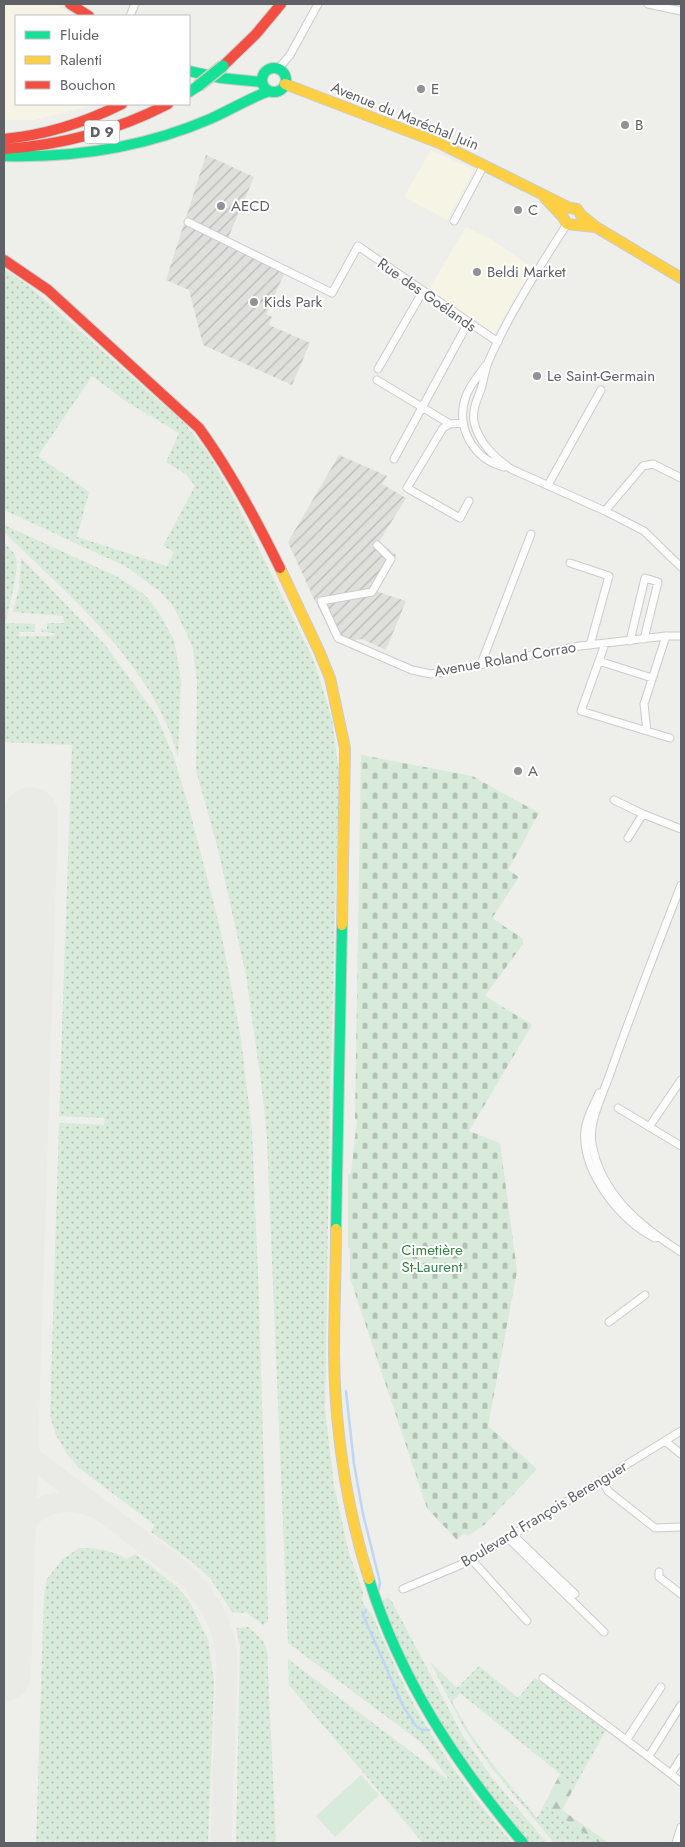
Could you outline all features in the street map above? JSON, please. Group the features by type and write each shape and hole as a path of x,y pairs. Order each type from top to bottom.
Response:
{"street":[{"path":"70,4 87,15"},
{"path":"193,89 223,66 256,34 281,4"},
{"path":"278,69 290,54 318,4"},
{"path":"648,4 681,11"},
{"path":"4,156 44,157 71,155 129,145 196,124 256,96 279,91 286,80 284,73 278,69 266,71 262,78 262,82 269,92"},
{"path":"191,73 262,82"},
{"name":"Avenue du Maréchal Juin","path":"285,84 439,143 538,192 572,218"},
{"path":"4,139 32,137 63,129 120,105"},
{"name":"D 9","path":"4,148 50,146 94,135 119,127 166,105"},
{"path":"454,221 484,165"},
{"path":"511,469 487,449 478,435 474,422 475,404 488,362 498,342 529,283 572,218 596,227 681,278"},
{"name":"Rue des Goélands","path":"188,222 332,293 358,246 422,292 498,342"},
{"path":"4,260 48,290 147,378 199,428 217,453 252,511 310,630 330,678 345,748 334,1355 337,1434 343,1475 358,1549 381,1616 399,1658 420,1700 445,1742 475,1784 523,1843"},
{"path":"378,369 422,292"},
{"path":"394,459 468,323"},
{"path":"488,362 474,381 466,397 463,423 469,440 480,456 494,464 511,469 605,511 644,531 681,567"},
{"path":"377,380 450,424"},
{"path":"548,485 601,390"},
{"path":"463,423 450,424 443,428 407,488 460,518 469,501"},
{"path":"605,511 644,466 653,464 681,478"},
{"path":"480,664 531,534"},
{"name":"Avenue Roland Corrao","path":"377,545 391,559 372,592 321,601 338,638 412,670 431,674 590,645 681,636"},
{"path":"570,563 609,576 590,645"},
{"path":"630,641 645,578 658,582 644,639"},
{"path":"647,731 644,704 666,636"},
{"path":"605,644 581,711 670,738"},
{"path":"599,661 652,678"},
{"path":"614,800 681,829"},
{"path":"628,838 643,814"},
{"path":"681,885 617,1052 592,1130 594,1155 603,1177 615,1198 630,1214 669,1245 681,1252"},
{"path":"649,1127 681,1080"},
{"path":"618,1108 681,1146"},
{"path":"610,1322 645,1295"},
{"name":"Boulevard François Berenguer","path":"403,1589 472,1560 681,1431"},
{"path":"665,1441 681,1454"},
{"path":"602,1480 608,1490 654,1528 681,1527"},
{"path":"510,1537 575,1594"},
{"path":"510,1537 604,1632"},
{"path":"472,1560 527,1621"},
{"path":"659,1572 659,1577 681,1594"},
{"path":"543,1678 612,1730 627,1739 681,1782"},
{"path":"627,1739 661,1687"},
{"path":"649,1756 681,1705"},
{"path":"671,1774 681,1758"},
{"path":"676,1843 681,1827"}],"shaded area":[{"path":"4,4 56,4 72,15 15,15 15,105 94,105 35,120 4,120"},
{"path":"431,150 474,170 447,220 404,197"},
{"path":"206,155 254,177 225,245 285,272 266,314 272,317 269,325 310,343 292,385 203,345 189,290 166,280"},
{"path":"466,227 492,240 533,268 493,336 428,291"},
{"path":"339,455 387,476 382,484 406,498 379,542 396,555 375,591 406,601 386,650 362,639 336,642 288,542"}],"green space":[{"path":"4,269 29,286 185,424 208,453 237,504 314,661 332,719 339,773 330,1099 325,1409 334,1486 349,1553 363,1592 362,1601 372,1614 405,1687 437,1744 478,1802 512,1843 423,1843 289,1685 288,1659 448,1778 422,1743 288,1643 267,1140 263,1097 246,975 218,849 196,770 197,682 193,648 174,607 160,591 125,566 4,510","holes":["92,376 127,402 179,433 166,462 186,474 195,486 163,546 174,552 167,566 77,537 89,492 38,456"]},
{"path":"4,525 116,576 145,595 158,611 174,640 181,681 178,757 167,724 150,692 130,663 82,607 4,532"},
{"path":"4,542 15,555 16,561 15,578 6,623 35,624 35,632 19,632 19,636 55,636 54,633 41,632 41,629 47,630 47,623 64,623 63,616 13,612 19,588 21,558 106,646 156,715 173,755 188,804 221,932 241,1039 252,1131 259,1299 268,1621 263,1625 246,1612 232,1612 210,1578 191,1561 151,1532 155,1525 79,1468 67,1454 56,1435 50,1415 59,1123 104,1125 105,1118 59,1116 72,745 4,742"},
{"name":"Cimetière St-Laurent","path":"361,755 472,776 539,813 508,870 519,877 492,918 523,939 523,944 485,996 532,1025 469,1131 500,1143 517,1271 488,1426 537,1469 484,1525 468,1536 464,1533 457,1540 427,1508 350,1278 348,1175 351,1173 357,1120 355,1119"},
{"path":"79,1548 104,1550 127,1559 135,1554 177,1587 189,1601 208,1640 214,1682 208,1843 36,1843 44,1595 47,1579 62,1560"},
{"path":"388,1598 391,1600 463,1736 493,1779 547,1843 530,1843 463,1758 443,1728 417,1682 381,1601"},
{"path":"249,1627 263,1641 267,1651 276,1843 236,1843 240,1646 236,1628"},
{"path":"430,1662 457,1688 479,1666 518,1698 535,1678 606,1730 575,1786 460,1693 452,1702 468,1730 490,1761 537,1818 544,1805 599,1843 554,1843 490,1766 465,1730"},
{"path":"560,1774 575,1786 562,1810 609,1843 599,1843 544,1805"},
{"path":"361,1775 379,1795 335,1837 316,1816"}],"waterway":[{"path":"346,1391 354,1464 363,1514 380,1583 379,1589"},
{"path":"366,1610 363,1615 403,1706 416,1726 422,1730 429,1730"}],"taxiway":[{"path":"4,829 20,848 27,871 29,888"},
{"path":"12,1406 15,1424 30,1453"},
{"path":"4,1437 176,1567 196,1587 212,1610 223,1635 227,1663 221,1843"},
{"path":"4,1460 10,1492"},
{"path":"7,1559 11,1544 18,1531 26,1520 37,1511 49,1505 62,1502 77,1502 92,1506"}],"runway":[{"path":"4,1674 31,814"}],"traffic: fast":[{"path":"198,86 223,66"},
{"path":"274,68 279,69 285,75 286,80 285,85 279,91 274,92 269,91 263,85 262,80 263,75 269,69 274,68"},
{"path":"190,71 221,78 262,82"},
{"path":"190,91 198,86"},
{"path":"4,156 83,153 135,144 185,129 269,91"},
{"path":"336,1229 342,925"},
{"path":"369,1579 397,1651 433,1719 475,1782 523,1843"}],"traffic: slow":[{"path":"285,84 439,143 570,208 577,209 581,215 596,227 681,278"},
{"path":"545,198 567,224 595,227"},
{"path":"280,568 330,678 345,748 342,925"},
{"path":"336,1229 334,1354 339,1439 348,1496 369,1579"}],"traffic: jam":[{"path":"70,4 87,15"},
{"path":"223,66 256,34 281,4"},
{"path":"4,139 35,135 65,127 120,105"},
{"path":"4,149 47,144 89,135 129,122 166,105"},
{"path":"4,260 48,290 199,428 243,496 280,568"}],"place":[{"name":"E","path":"421,89"},
{"name":"B","path":"625,125"},
{"name":"AECD","path":"221,206"},
{"name":"C","path":"518,210"},
{"name":"Beldi Market","path":"477,272"},
{"name":"Kids Park","path":"254,302"},
{"name":"Le Saint-Germain","path":"537,376"},
{"name":"A","path":"518,771"}]}
